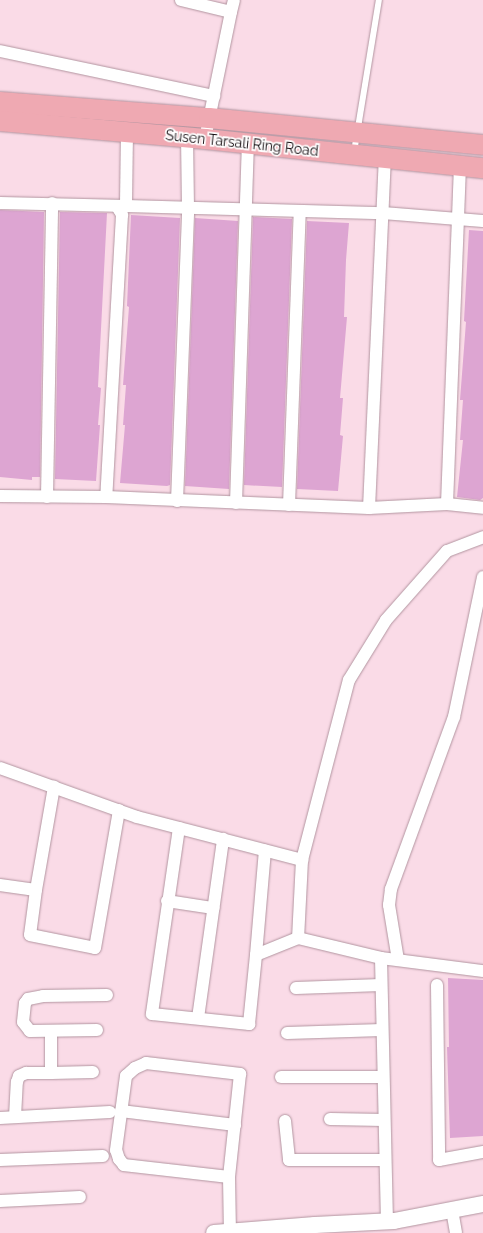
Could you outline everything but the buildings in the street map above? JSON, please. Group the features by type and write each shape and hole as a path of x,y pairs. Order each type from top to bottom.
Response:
{"main road":[{"name":"Susen Tarsali Ring Road","path":"0,102 209,118 483,145"},
{"name":"Susen Tarsali Ring Road","path":"0,121 248,143 483,168"}],"street":[{"path":"182,0 232,12"},
{"path":"177,501 188,208 196,138 209,118 234,0"},
{"path":"0,51 214,96"},
{"path":"126,206 127,132"},
{"path":"236,503 248,143"},
{"path":"370,508 385,157"},
{"path":"447,504 460,165"},
{"path":"0,203 52,203 188,208 383,212 483,221"},
{"path":"47,497 52,203"},
{"path":"106,497 122,215 119,209 126,206"},
{"path":"289,505 300,211"},
{"path":"0,496 106,497 370,508 447,504 483,508"},
{"path":"298,938 302,860 349,680 386,620 447,551 483,537"},
{"path":"398,960 389,905 392,889 454,717 483,577"},
{"path":"0,768 118,810 179,828 302,860"},
{"path":"54,787 36,890 30,935 95,948 118,810"},
{"path":"179,828 167,901 152,1014 249,1024 265,850"},
{"path":"198,1018 223,839"},
{"path":"0,885 36,890"},
{"path":"167,901 213,908"},
{"path":"256,955 298,938 381,958 483,971"},
{"path":"381,958 386,1222"},
{"path":"296,988 381,985"},
{"path":"437,985 439,1160 483,1152"},
{"path":"97,1030 51,1032 30,1031 25,1027 24,1010 28,999 107,995"},
{"path":"287,1033 382,1030"},
{"path":"51,1032 51,1073"},
{"path":"229,1177 124,1166 119,1159 116,1150 115,1111 126,1076 135,1068 146,1064 240,1074 229,1177 222,1232 309,1229 386,1222 483,1204"},
{"path":"15,1117 17,1082 19,1076 26,1073 93,1072"},
{"path":"281,1077 383,1077"},
{"path":"0,1118 115,1111 234,1125"},
{"path":"330,1119 384,1120"},
{"path":"285,1121 288,1160 385,1160"},
{"path":"0,1160 103,1156"},
{"path":"0,1201 80,1197"},
{"path":"452,1210 456,1233"}],"lane":[{"path":"354,154 379,0"}]}
